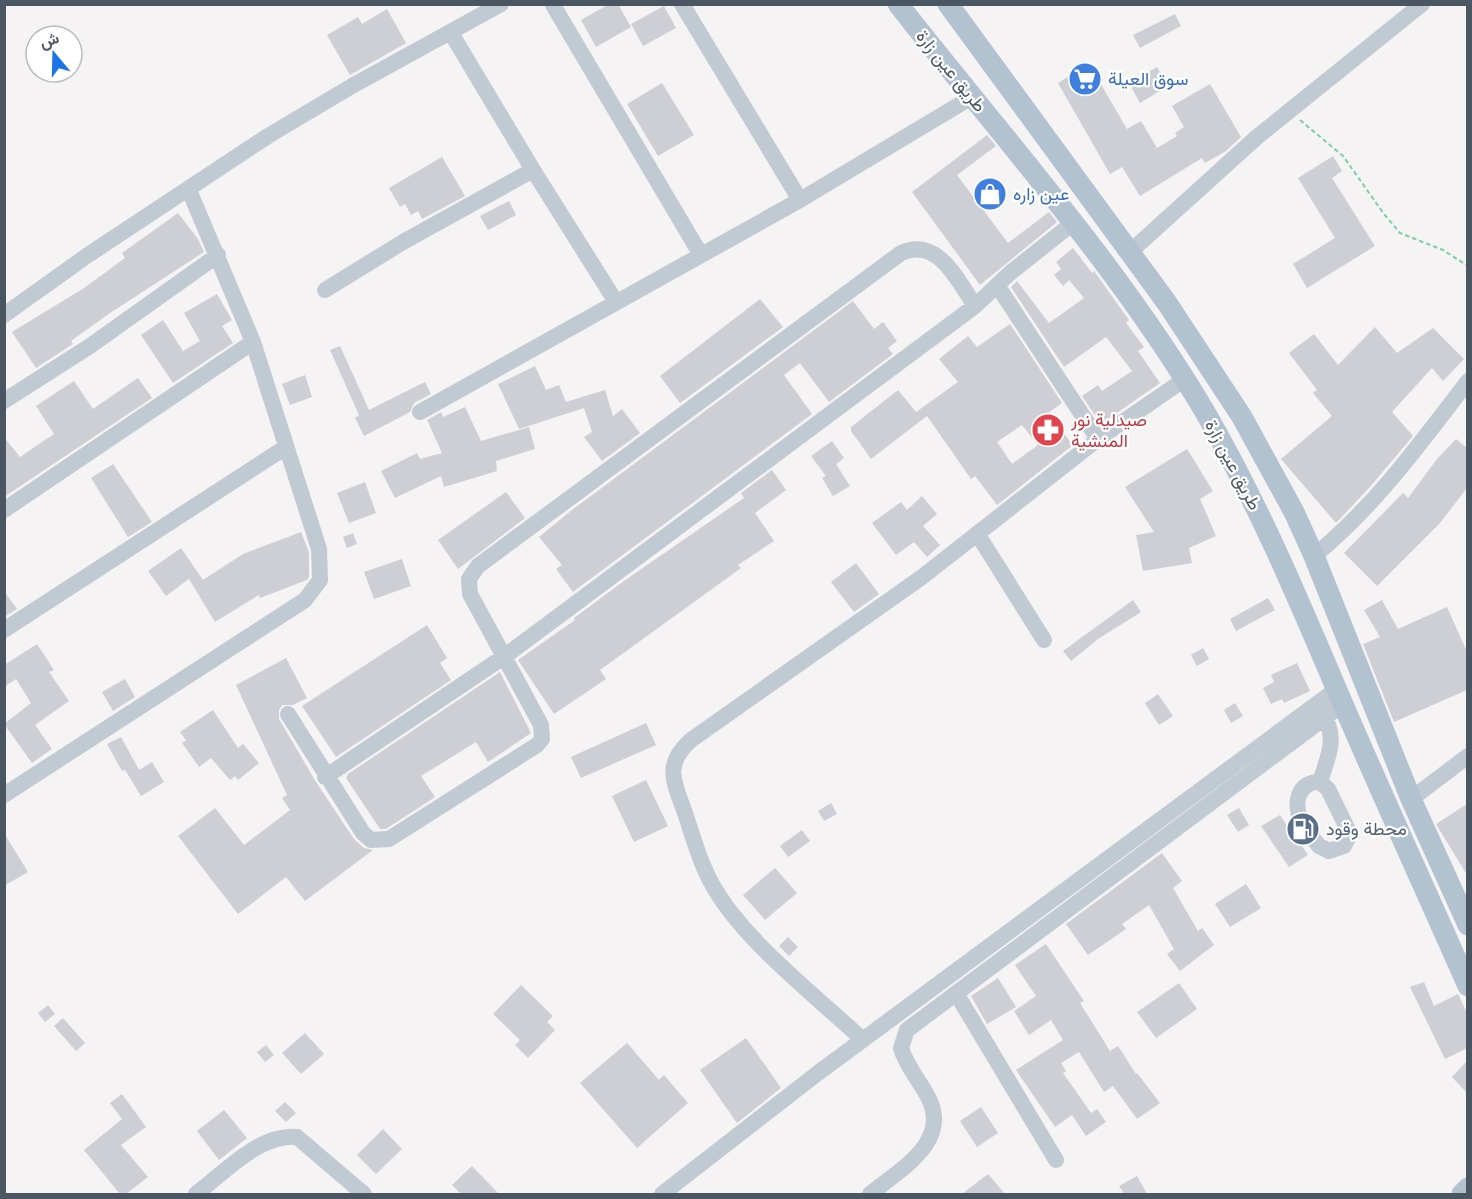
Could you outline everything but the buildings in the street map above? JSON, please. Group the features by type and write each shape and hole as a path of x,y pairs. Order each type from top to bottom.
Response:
{"main road":[{"name":"طريق عين زارة","path":"898,4 1073,223 1140,311 1185,379 1227,450 1265,525 1467,986"},
{"name":"طريق عين زارة","path":"948,4 1195,342 1230,396 1268,462 1314,556 1412,799 1467,925"},
{"path":"1462,1194 1467,1188"}],"street":[{"path":"4,315 88,255 268,136 352,86 501,4"},
{"path":"682,4 800,201"},
{"path":"1130,252 1289,111 1422,4"},
{"path":"553,5 700,255"},
{"path":"451,33 532,170 616,302"},
{"path":"420,412 800,201 972,97"},
{"path":"325,290 403,242 532,170"},
{"path":"4,795 305,600 320,580 319,549 253,342 189,190"},
{"path":"326,777 505,656 975,306 997,285 1073,223"},
{"path":"288,714 363,833 371,840 389,839 537,745 544,733 542,725 470,594 468,584 471,574 669,424 907,250 926,249 938,256 975,306"},
{"path":"4,401 90,346 218,255"},
{"path":"997,285 1098,439"},
{"path":"4,510 253,342"},
{"path":"863,1040 737,920 717,894 704,867 683,809 672,763 678,751 691,740 828,645 978,535 1098,439 1185,379"},
{"path":"1314,556 1380,494 1467,381"},
{"path":"4,630 286,447"},
{"path":"978,535 1044,640"},
{"path":"870,1194 924,1150 934,1130 933,1108 903,1055 901,1042 906,1030 1340,696"},
{"path":"662,1194 863,1040 1321,711"},
{"path":"1320,782 1332,739 1321,711"},
{"path":"1412,799 1467,756"},
{"path":"1301,820 1296,807 1299,793 1308,784 1320,782"},
{"path":"1311,836 1319,846 1329,851 1344,846 1350,834 1328,789 1320,782"},
{"path":"956,993 1056,1160"},
{"path":"196,1194 243,1158 284,1135 297,1137 364,1194"}],"path":[{"path":"1289,111 1343,156 1384,214 1400,232 1443,250 1467,266"}],"place":[{"name":"سوق العيلة","path":"1085,79"},
{"name":"عين زاره","path":"990,194"},
{"name":"صيدلية نور المنشية","path":"1048,430"},
{"name":"محطة وقود","path":"1303,829"}]}
